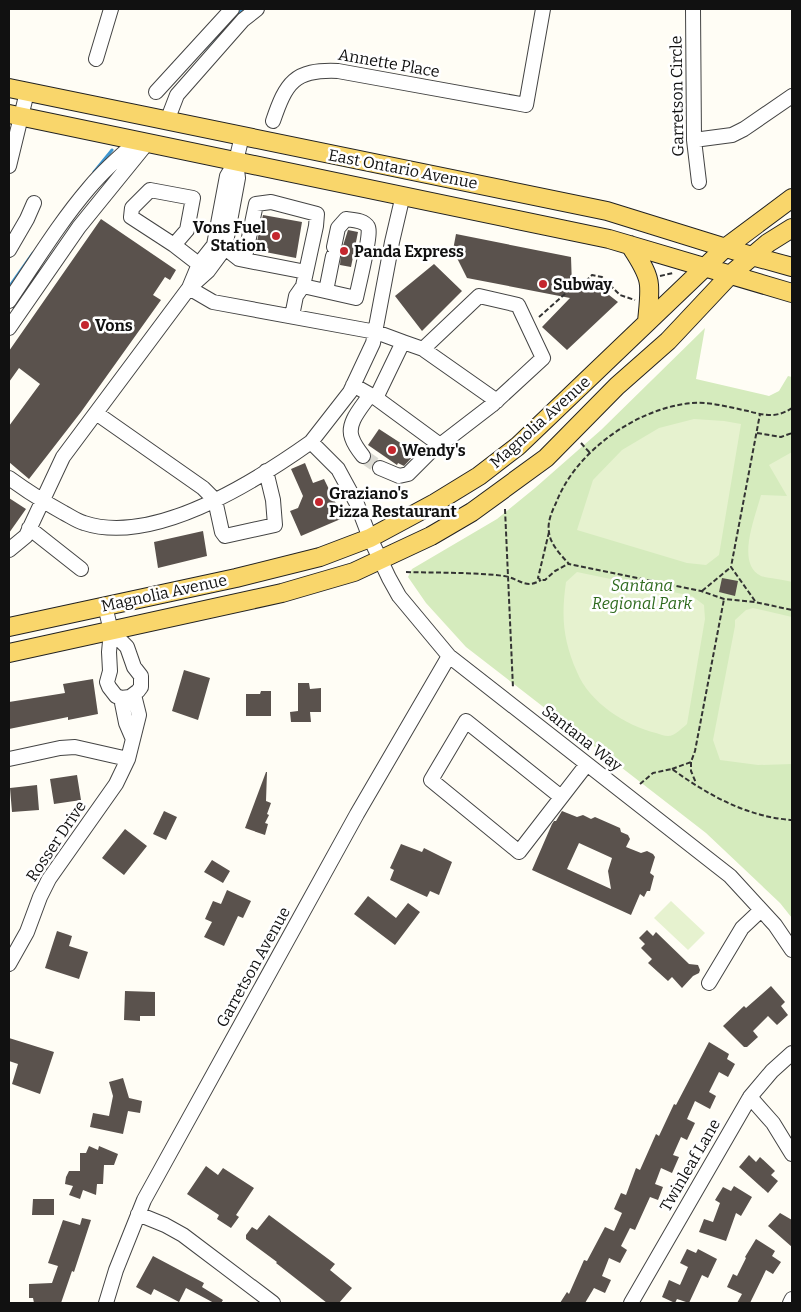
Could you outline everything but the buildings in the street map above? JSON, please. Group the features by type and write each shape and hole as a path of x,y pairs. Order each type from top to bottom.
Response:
{"main road":[{"name":"East Ontario Avenue","path":"9,88 607,211 792,267"},
{"name":"East Ontario Avenue","path":"15,115 403,195 630,245 792,293"},
{"name":"Magnolia Avenue","path":"9,627 320,556 370,538 435,503 479,476 518,446 705,266 725,248 792,198"},
{"name":"Magnolia Avenue","path":"9,653 282,593 354,572 431,536 472,512 546,458 618,386 668,341 730,276 752,256 792,228"},
{"path":"630,245 641,262 648,278 647,322"}],"street":[{"path":"96,59 111,9"},
{"path":"156,92 232,9"},
{"path":"167,121 177,95 243,20 257,9"},
{"name":"Annette Place","path":"273,121 282,96 291,82 304,75 321,70 347,72 526,105 543,9"},
{"name":"Garretson Circle","path":"693,9 694,140 698,182"},
{"path":"9,166 15,115 28,92"},
{"path":"694,140 732,135 744,130 792,96"},
{"path":"9,550 26,536 63,457 219,247 238,178 236,161 242,136"},
{"path":"9,301 39,254 89,188 115,160 144,141"},
{"path":"9,328 78,227 144,141"},
{"path":"174,245 186,230 193,198 150,190 132,208 131,217 174,245 203,268"},
{"path":"9,478 41,501 83,523 116,528 146,525 195,510 215,500 266,471 310,442 350,392 373,344 392,242 403,195"},
{"path":"239,259 246,252 256,204 270,202 317,214 306,272 302,286 296,296 292,316"},
{"path":"9,250 34,203"},
{"path":"302,286 356,298 370,230 368,226 360,221 317,218"},
{"path":"326,291 338,228 346,220"},
{"path":"219,247 239,259 306,272"},
{"path":"189,288 213,302 376,332 423,349 497,401"},
{"path":"380,468 399,476 408,474 438,444 440,445 497,401 543,358 518,305 479,296 423,349"},
{"path":"363,456 352,438 351,426 360,409 373,396 403,342"},
{"path":"353,385 373,396 438,444"},
{"path":"96,413 203,488 215,500 222,532 225,536 275,525 273,500 266,471"},
{"name":"Santana Way","path":"310,442 338,470 357,504 380,560 399,596 449,656 730,876 775,925 792,950"},
{"path":"29,528 81,569"},
{"name":"Rosser Drive","path":"105,606 111,631 108,652 110,672 107,682 112,692 128,696"},
{"name":"Rosser Drive","path":"10,958 27,932 49,879 116,784 128,759 132,737 126,723 128,696 141,686 141,676 134,667 127,647 111,631"},
{"name":"Garretson Avenue","path":"106,1303 116,1270 138,1214 357,814 449,656"},
{"path":"561,797 466,720 431,780 519,852 587,764"},
{"path":"9,759 60,748 75,747 128,759"},
{"path":"709,983 742,928 761,910"},
{"name":"Twinleaf Lane","path":"630,1303 750,1097 772,1071 792,1053"},
{"path":"750,1097 773,1123 792,1154"},
{"path":"138,1214 165,1224 183,1235 272,1303"},
{"path":"790,1303 792,1299"}],"path":[{"path":"540,317 576,285 583,284 592,275 602,277 620,295 640,302"},
{"path":"541,580 538,578 539,571 552,513 558,496 569,478 590,453 617,430 667,407 686,403 719,405 771,416 782,414 792,408"},
{"path":"701,591 731,567 760,414"},
{"path":"757,433 781,437 792,434"},
{"path":"581,443 590,453"},
{"path":"505,509 513,688"},
{"path":"548,532 556,550 569,564 701,591 724,600 755,602 792,610"},
{"path":"406,572 507,576 524,584 531,584 545,580 555,571 569,564"},
{"path":"731,567 755,602"},
{"path":"696,784 691,762 695,751 724,600"},
{"path":"640,784 653,773 691,762"},
{"path":"672,769 713,797 742,809 776,819 792,820"}],"green space":[{"name":"Santana Regional Park","path":"705,328 696,379 769,396 779,391 788,376 792,377 792,918 780,903 706,833 466,647 426,603 408,577 412,569 497,519 535,488 601,430"},
{"path":"694,419 741,424 719,555 706,565 687,563 577,530 593,480 622,450 659,428"},
{"path":"792,452 792,582 761,576 753,570 749,561 748,550 749,538 761,495 787,496 769,465"},
{"path":"577,572 692,596 704,605 705,619 687,724 671,736 644,730 621,719 599,703 583,683 572,660 564,628 566,582"},
{"path":"753,608 792,617 792,764 758,765 720,760 713,740 735,620 746,610"},
{"path":"671,901 705,933 688,950 654,918"}],"waterway":[{"path":"202,51 243,9"},
{"path":"94,172 112,150"},
{"path":"9,287 33,253"}],"tunnel":[{"path":"363,456 380,468"}],"place":[{"name":"Vons Fuel Station","path":"276,236"},
{"name":"Panda Express","path":"344,251"},
{"name":"Subway","path":"543,284"},
{"name":"Vons","path":"85,325"},
{"name":"Wendy's","path":"392,450"},
{"name":"Graziano's Pizza Restaurant","path":"319,502"}]}
